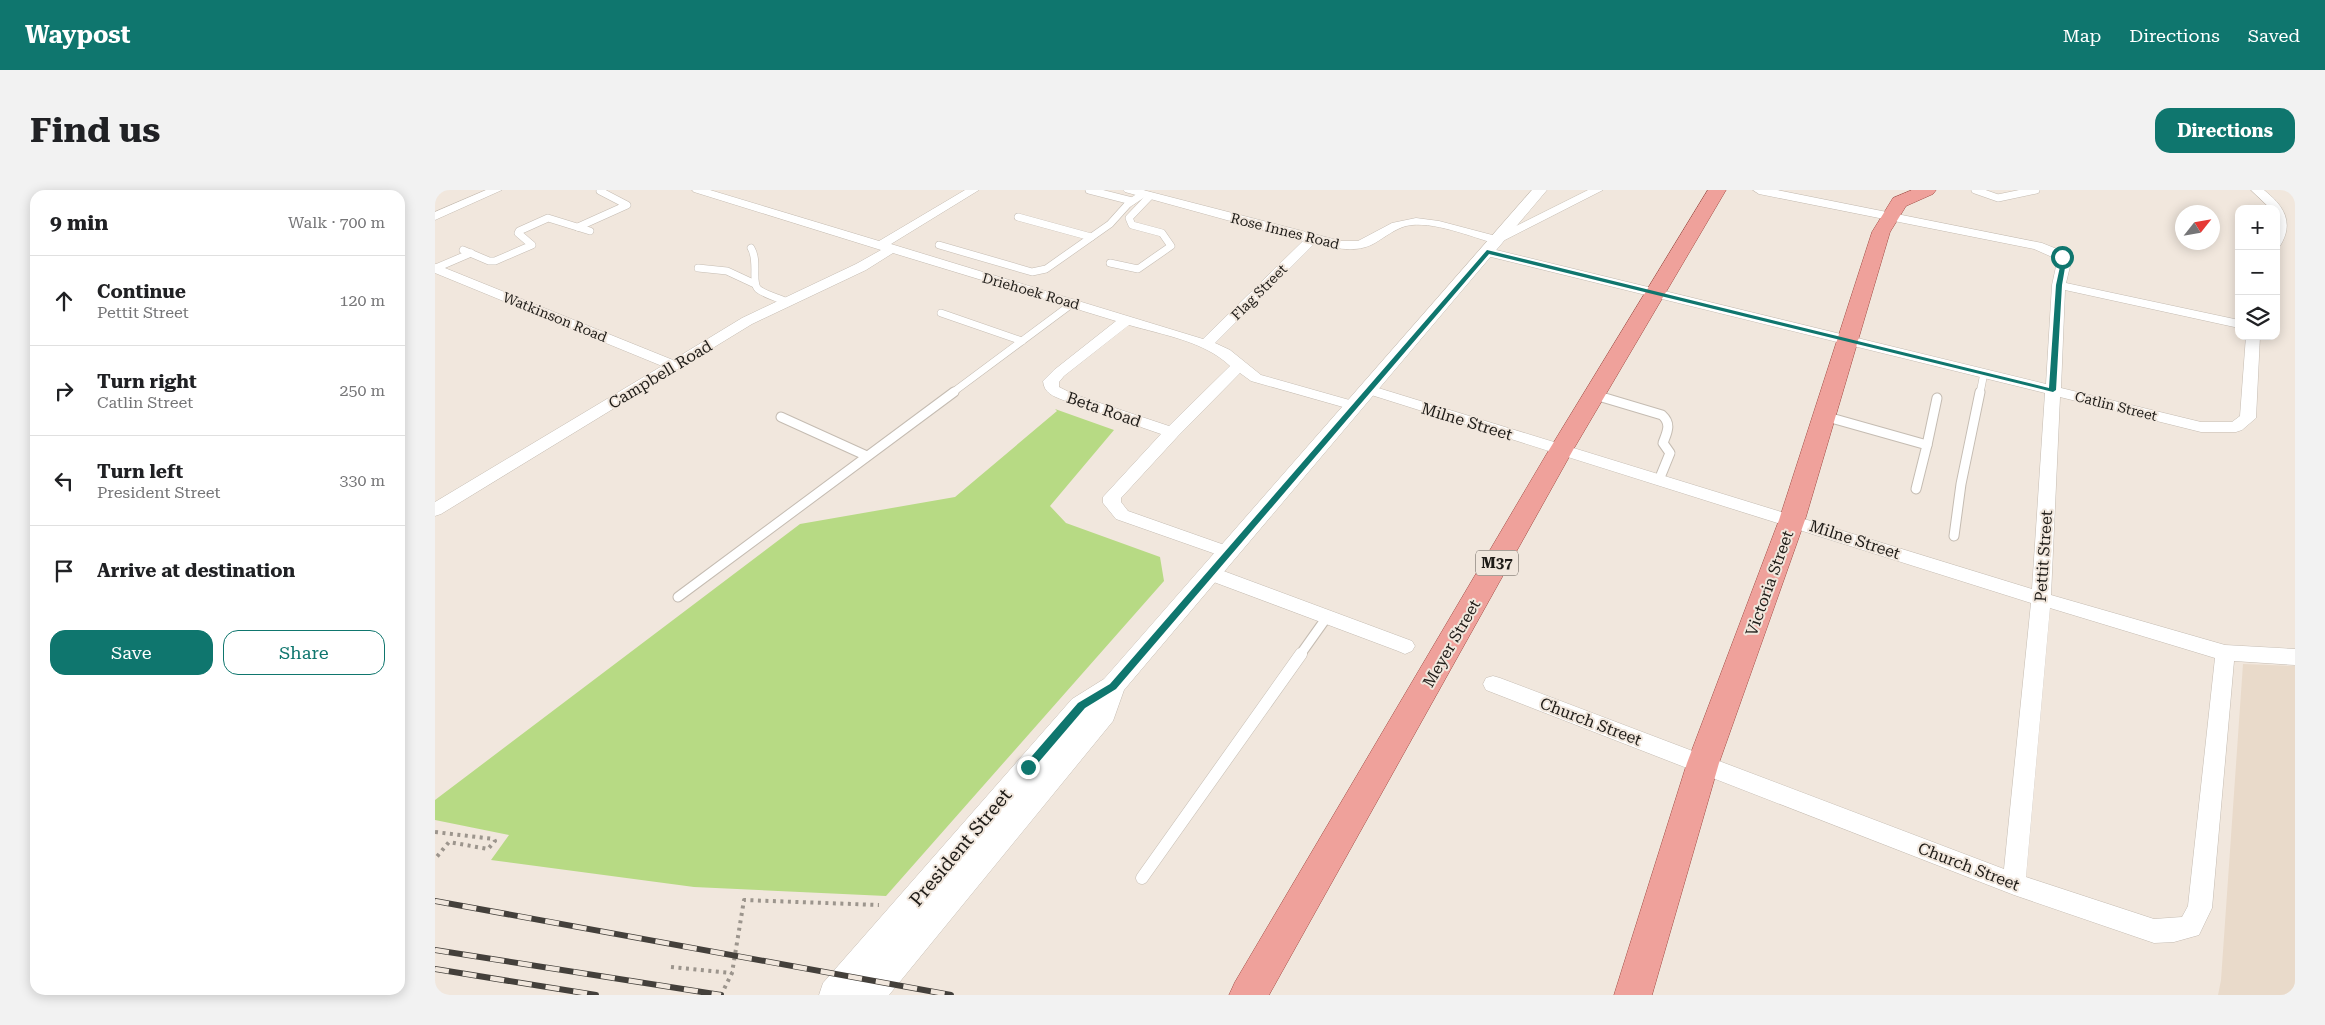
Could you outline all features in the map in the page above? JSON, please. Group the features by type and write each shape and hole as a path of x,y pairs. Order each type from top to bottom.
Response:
{"main road":[{"name":"Meyer Street","path":"1248,995 1561,450 1717,190"},
{"path":"1892,203 1927,190"},
{"name":"Victoria Street","path":"1633,995 1703,763 1793,520 1847,339 1892,203"}],"street":[{"path":"435,216 496,190"},
{"name":"Driehoek Road","path":"698,190 1206,344 1225,353 1256,378 1355,406"},
{"name":"Campbell Road","path":"435,510 675,366 747,320 861,267 885,248 973,190"},
{"name":"President Street","path":"835,995 1081,706 1113,686 1227,552 1370,390 1540,190"},
{"path":"1492,246 1597,190"},
{"path":"1759,190 1892,203"},
{"path":"2257,190 2275,205"},
{"name":"Rose Innes Road","path":"1130,196 1147,195 1339,245 1353,246 1367,242 1394,226 1407,222 1424,222 1492,246"},
{"name":"Pettit Street","path":"1892,203 2037,246 2062,257 2064,262 2059,285 2041,598 2014,884"},
{"path":"2280,212 2282,214 2282,224 2280,230"},
{"name":"Flag Street","path":"1206,344 1312,239"},
{"name":"Catlin Street","path":"1492,246 1655,292 2201,427 2236,427 2248,418"},
{"name":"Watkinson Road","path":"436,268 675,366"},
{"path":"2059,285 2235,323"},
{"name":"Beta Road","path":"1128,319 1059,373 1051,381 1051,386 1055,392 1068,397 1172,432"},
{"path":"2248,418 2253,340"},
{"path":"1227,552 1122,515 1112,503 1112,497 1172,432 1239,366"},
{"name":"Milne Street","path":"1370,390 2041,598 2225,653 2295,657"},
{"path":"1209,573 1405,646"},
{"name":"Church Street","path":"1493,684 1703,763 2014,884 2154,931 2190,927 2200,908 2225,653"},
{"name":"President Street","path":"868,995 1104,713 1113,686"}],"lane":[{"path":"939,245 1032,272 1046,269 1115,220 1130,196 1089,190"},
{"path":"1975,190 1995,199 2036,190"},
{"path":"578,227 627,205 600,192"},
{"path":"1110,262 1138,269 1144,267 1171,246 1162,233 1129,222 1129,218 1147,195"},
{"path":"1018,217 1091,237"},
{"path":"463,250 489,261 495,261 529,247 532,243 518,233 519,231 548,218 590,231"},
{"path":"751,248 756,256 755,284"},
{"path":"436,268 471,254"},
{"path":"698,268 727,271 755,284 759,290 787,302"},
{"path":"678,597 1073,303"},
{"path":"941,313 1022,341"},
{"path":"1954,536 1961,484 1983,373"},
{"path":"1595,395 1661,415 1668,420 1669,425 1663,442 1669,453 1659,480"},
{"path":"1916,489 1937,398"},
{"path":"781,416 867,456"},
{"path":"1823,416 1927,445"},
{"path":"1142,878 1327,617"}],"path":[{"path":"435,832 495,840 490,848 449,842 435,859"},
{"path":"721,995 732,973 744,900 886,905"},
{"path":"671,966 732,973"}],"shaded area":[{"path":"2243,664 2295,666 2295,995 2218,995 2221,980"}],"green space":[{"path":"1055,409 1114,430 1050,506 1066,523 1160,557 1164,581 886,896 694,887 491,860 509,835 435,820 435,800 800,524 955,497 1057,411"}],"railway":[{"path":"435,901 951,995"},
{"path":"435,950 721,995"},
{"path":"435,969 596,995"}],"route":[{"path":"1028,767 1081,706 1113,686 1487,252 2053,390 2059,285 2064,262 2062,257"}]}
